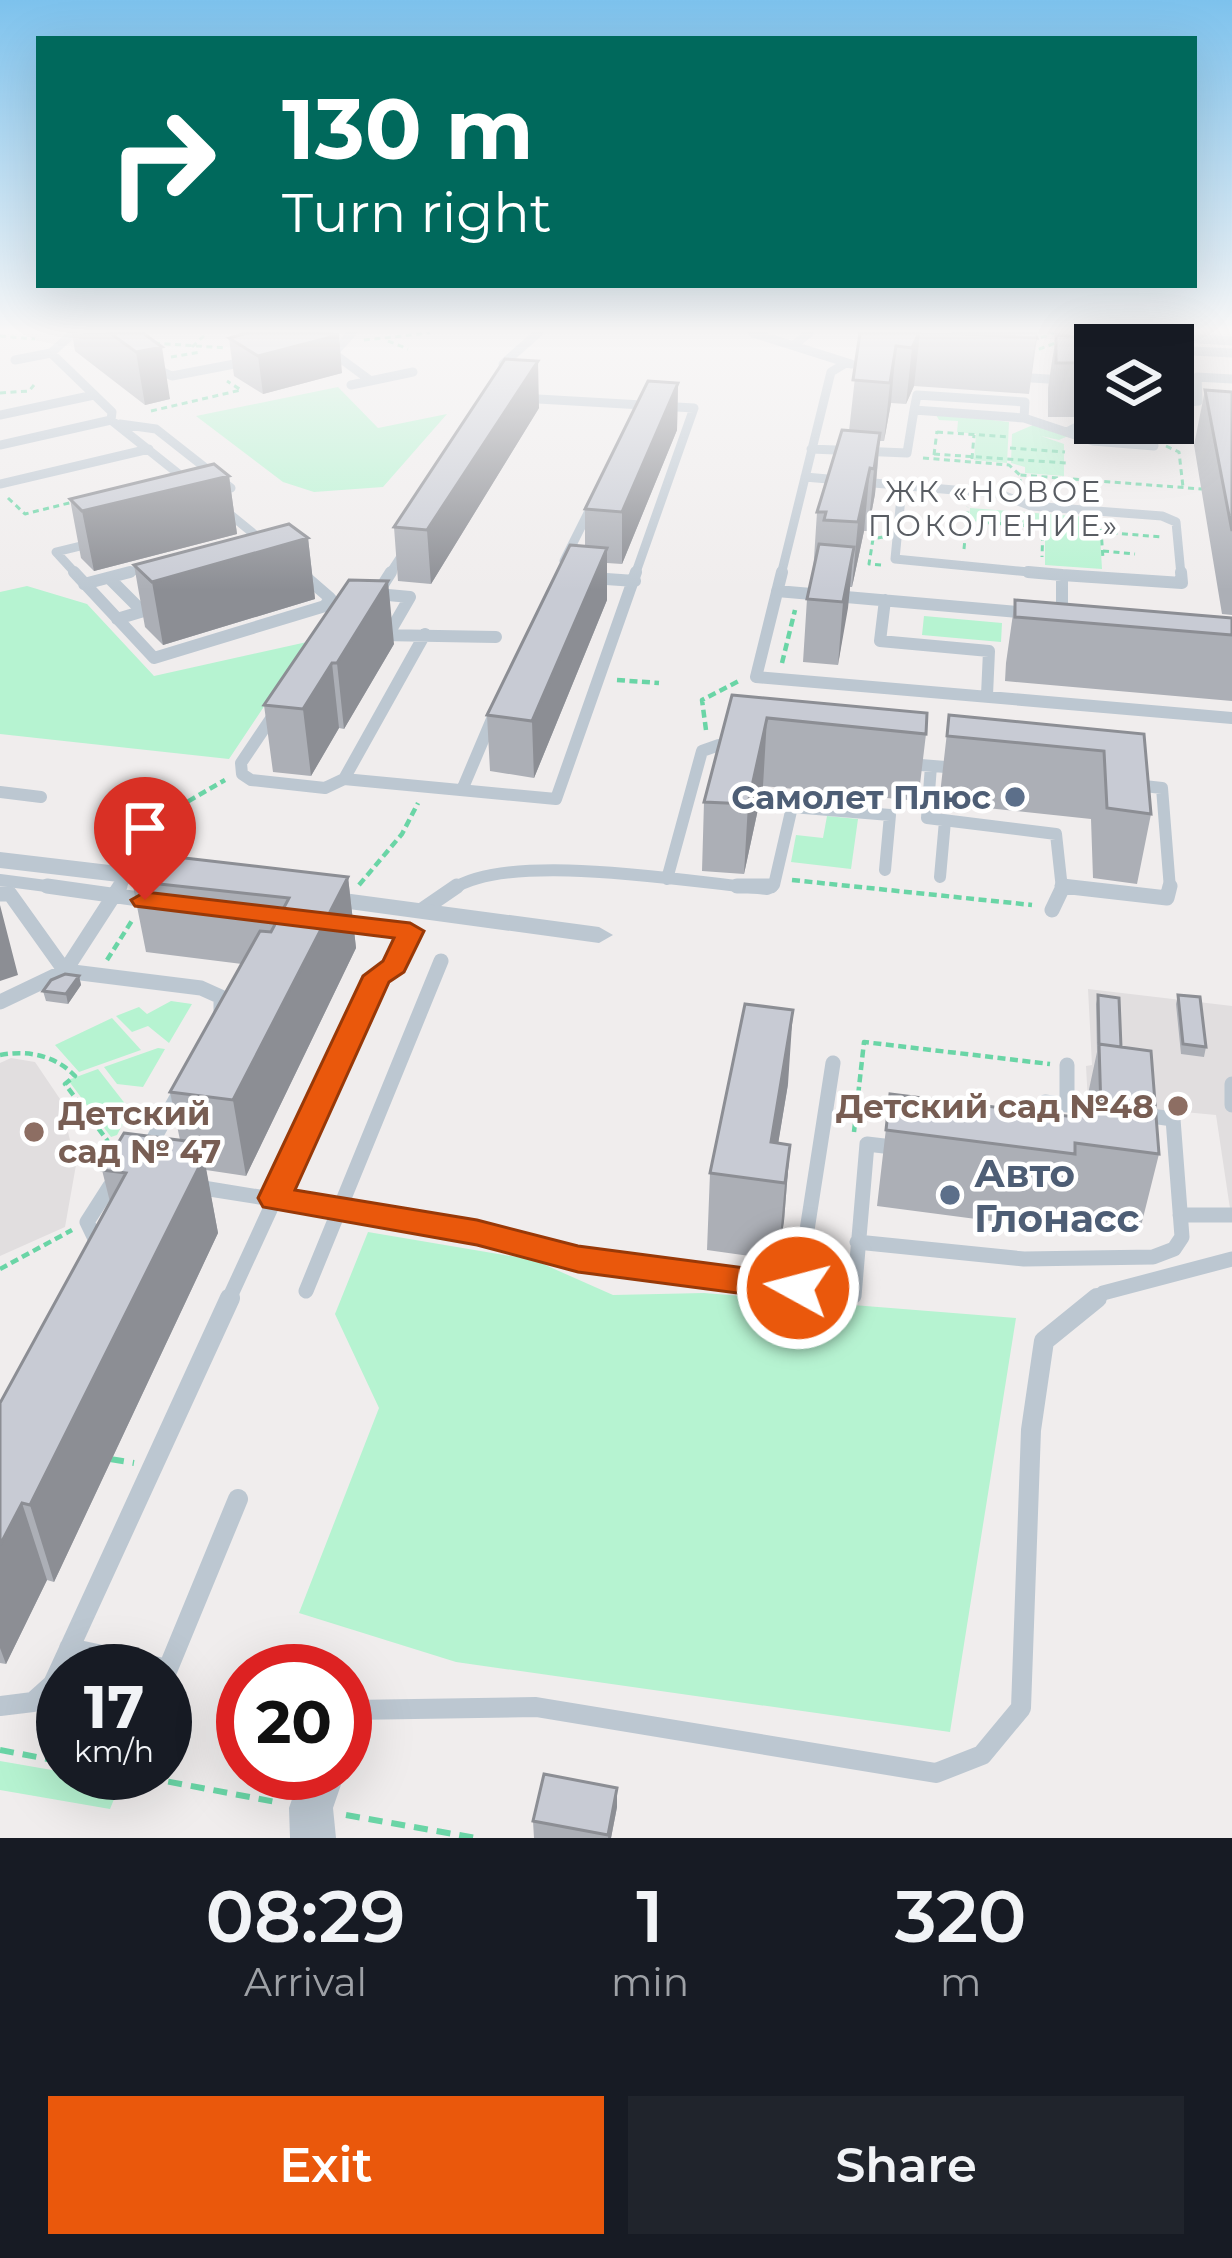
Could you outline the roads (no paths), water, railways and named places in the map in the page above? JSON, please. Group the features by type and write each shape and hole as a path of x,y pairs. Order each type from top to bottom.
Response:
{"street":[{"path":"0,860 120,885 198,883"},
{"path":"293,895 599,935"},
{"path":"313,1838 314,1800"}],"lane":[{"path":"113,419 195,487"},
{"path":"631,426 635,419"},
{"path":"344,778 556,799 690,419"},
{"path":"819,419 756,677 1232,718"},
{"path":"812,449 907,453 913,419"},
{"path":"1026,419 1070,433 1154,446"},
{"path":"0,445 114,422 156,429 231,488"},
{"path":"1070,433 1074,430"},
{"path":"0,487 149,449"},
{"path":"805,477 1000,494 1019,502 1172,518 1182,583 963,567 892,556 898,486"},
{"path":"557,574 600,490"},
{"path":"209,498 253,540 277,553"},
{"path":"202,514 224,509"},
{"path":"388,635 410,597 377,594 415,535"},
{"path":"98,541 56,552 154,658 326,606 330,598 295,568 282,571"},
{"path":"84,584 152,566"},
{"path":"1061,617 1062,575"},
{"path":"577,576 634,581"},
{"path":"109,578 142,611"},
{"path":"778,591 1083,619"},
{"path":"885,600 880,641 989,651 987,695"},
{"path":"117,620 164,605"},
{"path":"302,615 313,626"},
{"path":"364,634 496,638"},
{"path":"278,707 241,764 242,774 251,780 325,788 344,778 425,634"},
{"path":"462,790 498,706"},
{"path":"667,879 702,751 742,747"},
{"path":"884,761 977,770"},
{"path":"931,766 927,818 1056,835 1062,890 1052,909"},
{"path":"1062,890 1167,898 1162,788 1115,783"},
{"path":"0,792 41,797"},
{"path":"422,910 464,882 533,869 758,890 774,885 792,807 890,815 885,870"},
{"path":"940,877 945,821"},
{"path":"0,880 120,885 145,900 167,903"},
{"path":"0,1002 65,971 120,885"},
{"path":"0,894 10,894 65,971 201,988 221,997 222,1015 211,1035"},
{"path":"71,1644 377,976 394,966 410,931 322,921"},
{"path":"306,1291 441,961"},
{"path":"798,1288 833,1064"},
{"path":"1067,1066 1067,1105"},
{"path":"144,1157 189,1076"},
{"path":"1232,1084 1232,1105"},
{"path":"1045,1145 1045,1102 1114,1111"},
{"path":"857,1242 1024,1258 1153,1256 1174,1249 1182,1237 1173,1119 1136,1114"},
{"path":"169,1183 477,1232 578,1259 854,1296 867,1144 911,1150"},
{"path":"91,1270 101,1251 87,1222 110,1186 127,1179"},
{"path":"1180,1215 1232,1215"},
{"path":"372,1710 536,1707 936,1773 982,1755 1021,1708 1031,1430 1044,1341 1103,1294 1232,1258"},
{"path":"178,1644 238,1499"},
{"path":"0,1706 36,1699"}],"place":[{"name":"Самолет Плюс","path":"1015,797"},
{"name":"Детский сад №48","path":"1178,1106"},
{"name":"Детский сад № 47","path":"34,1132"},
{"name":"Авто Глонасс","path":"950,1195"}],"district":[{"name":"ЖК «НОВОЕ ПОКОЛЕНИЕ»","path":"994,509"}]}
